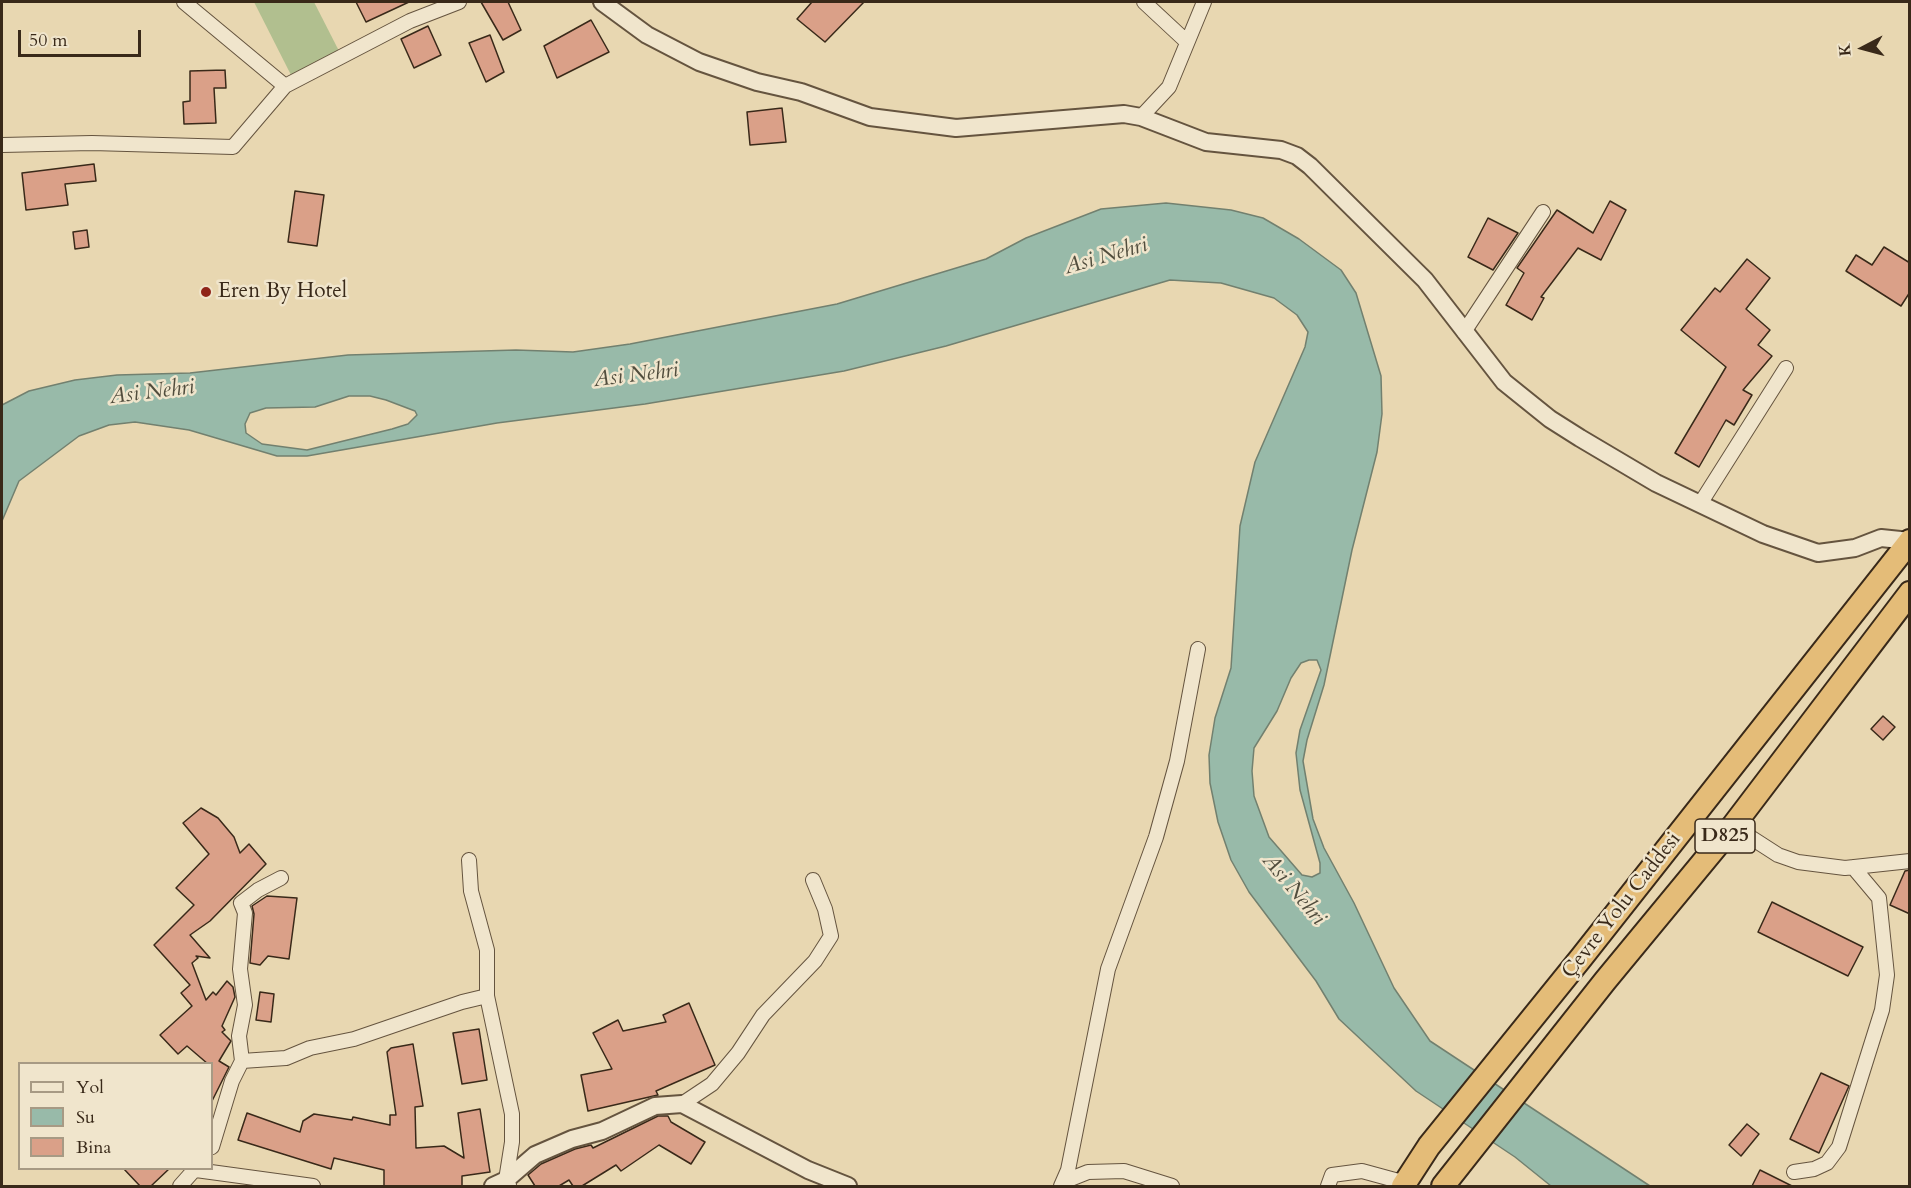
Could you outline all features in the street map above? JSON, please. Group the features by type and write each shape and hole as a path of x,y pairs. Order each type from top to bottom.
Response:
{"highway":[{"name":"Çevre Yolu Caddesi","path":"1405,1185 1430,1146 1910,541"},
{"name":"Çevre Yolu Caddesi","path":"1443,1186 1605,981 1733,826 1910,593"}],"street":[{"path":"184,2 285,86"},
{"path":"2,145 92,142 233,147 285,86 410,21 459,2"},
{"path":"602,2 647,34 699,63 748,79 801,92 870,117 956,128 995,127 1104,115 1142,117 1206,142 1273,148 1297,156 1310,166 1425,280 1504,382 1551,419 1639,473 1700,504 1763,534 1818,553 1855,548 1881,538 1910,541"},
{"path":"1144,2 1186,42"},
{"path":"1142,117 1169,87 1204,2"},
{"path":"1464,332 1543,212"},
{"path":"1700,504 1786,368"},
{"path":"1062,1184 1068,1170 1108,969 1156,837 1177,761 1198,649"},
{"path":"1733,826 1778,855 1798,862 1853,867 1910,861"},
{"path":"468,860 471,891 487,950 487,996 512,1114 512,1142 503,1184"},
{"path":"1794,1172 1814,1169 1827,1163 1839,1147 1882,1010 1887,975 1878,898 1853,867"},
{"path":"213,1144 232,1082 242,1061 239,1036 245,1005 240,969 245,913 241,903 258,890 281,878"},
{"path":"503,1184 535,1155 572,1139 602,1131 655,1106 682,1104 712,1084 738,1053 763,1015 815,961 831,936 825,909 813,880"},
{"path":"242,1061 286,1058 310,1048 354,1039 462,1002 487,996"},
{"path":"682,1104 808,1170 849,1186"},
{"path":"180,1186 195,1170"},
{"path":"201,1170 264,1183 313,1186"},
{"path":"1062,1184 1088,1172 1124,1171 1172,1186"},
{"path":"1328,1186 1332,1175 1362,1171 1405,1185"}],"green space":[{"path":"254,2 314,2 339,51 291,75"}],"water":[{"name":"Asi Nehri","path":"1166,203 1231,210 1263,218 1299,239 1341,270 1356,293 1381,376 1382,414 1377,452 1352,550 1324,685 1303,761 1313,819 1324,848 1354,903 1394,988 1430,1041 1650,1186 1551,1186 1515,1157 1416,1091 1339,1019 1316,981 1249,892 1231,860 1218,822 1210,783 1209,755 1215,718 1231,668 1240,526 1255,462 1305,347 1308,332 1297,315 1274,298 1221,283 1170,280 946,346 844,371 645,404 497,423 307,456 277,456 189,430 135,422 109,425 79,436 19,481 2,521 2,405 29,391 75,380 117,375 190,373 348,355 516,350 573,352 630,344 837,304 986,259 1026,238 1101,209","holes":["349,396 370,396 386,400 415,411 417,415 408,424 307,450 262,444 246,433 245,424 250,413 266,408 315,407","1317,660 1321,670 1300,730 1296,753 1300,790 1320,863 1320,873 1312,877 1302,875 1269,837 1254,796 1252,771 1254,748 1277,711 1291,678 1301,663"]}],"building":[{"path":"356,2 409,2 366,22"},
{"path":"481,2 508,2 521,30 503,40"},
{"path":"812,2 864,2 825,42 797,19"},
{"path":"591,20 609,52 557,78 544,46"},
{"path":"428,26 441,55 414,68 401,39"},
{"path":"490,35 504,72 486,82 469,43"},
{"path":"225,70 226,88 214,88 216,123 184,124 183,102 190,101 190,71"},
{"path":"782,108 786,142 750,145 747,112"},
{"path":"94,164 96,181 65,184 68,205 26,210 22,173"},
{"path":"295,191 324,195 317,246 288,242"},
{"path":"1610,201 1626,210 1601,260 1578,248 1541,297 1544,298 1532,320 1506,305 1524,273 1517,268 1557,210 1593,233"},
{"path":"1488,218 1518,233 1493,270 1468,257"},
{"path":"87,230 89,247 75,249 73,232"},
{"path":"1884,247 1910,263 1910,292 1901,306 1846,271 1856,255 1872,265"},
{"path":"1747,259 1770,278 1746,309 1770,330 1758,345 1772,356 1743,390 1752,395 1734,425 1726,420 1699,467 1675,453 1726,367 1681,330 1715,288 1720,292"},
{"path":"1883,716 1895,727 1883,740 1871,729"},
{"path":"201,808 218,818 234,837 240,853 249,844 266,864 210,921 190,935 210,958 196,956 198,958 192,963 206,1000 213,992 216,995 227,981 233,987 235,997 222,1026 225,1030 222,1032 231,1041 219,1061 229,1067 213,1099 213,1062 206,1062 187,1046 178,1054 160,1035 192,1006 181,993 190,985 154,945 194,905 176,888 209,854 183,823"},
{"path":"1910,870 1910,914 1890,905 1905,871"},
{"path":"267,896 297,898 289,959 268,956 260,965 250,963 254,914 252,906"},
{"path":"1772,902 1863,947 1848,976 1758,932"},
{"path":"260,992 274,994 271,1022 256,1020"},
{"path":"689,1003 715,1065 656,1091 658,1095 588,1111 581,1075 612,1069 593,1033 618,1020 623,1031 666,1022 663,1015"},
{"path":"479,1029 487,1080 462,1084 453,1033"},
{"path":"413,1044 423,1106 415,1107 416,1148 444,1146 464,1158 458,1113 480,1109 490,1172 462,1176 462,1186 384,1186 384,1170 334,1158 331,1169 238,1140 247,1113 300,1132 303,1121 314,1114 352,1120 353,1117 390,1125 390,1115 396,1115 387,1052 391,1048"},
{"path":"1821,1073 1849,1086 1819,1153 1790,1139"},
{"path":"658,1116 668,1116 671,1122 705,1142 691,1164 659,1145 621,1171 616,1165 582,1186 573,1186 569,1180 559,1186 535,1186 528,1175 541,1164 575,1149 591,1145 593,1148"},
{"path":"1747,1124 1759,1134 1741,1156 1729,1145"},
{"path":"125,1170 168,1170 151,1186 140,1186"},
{"path":"1760,1170 1792,1186 1752,1186"}],"place":[{"name":"Eren By Hotel","path":"206,292"}]}
